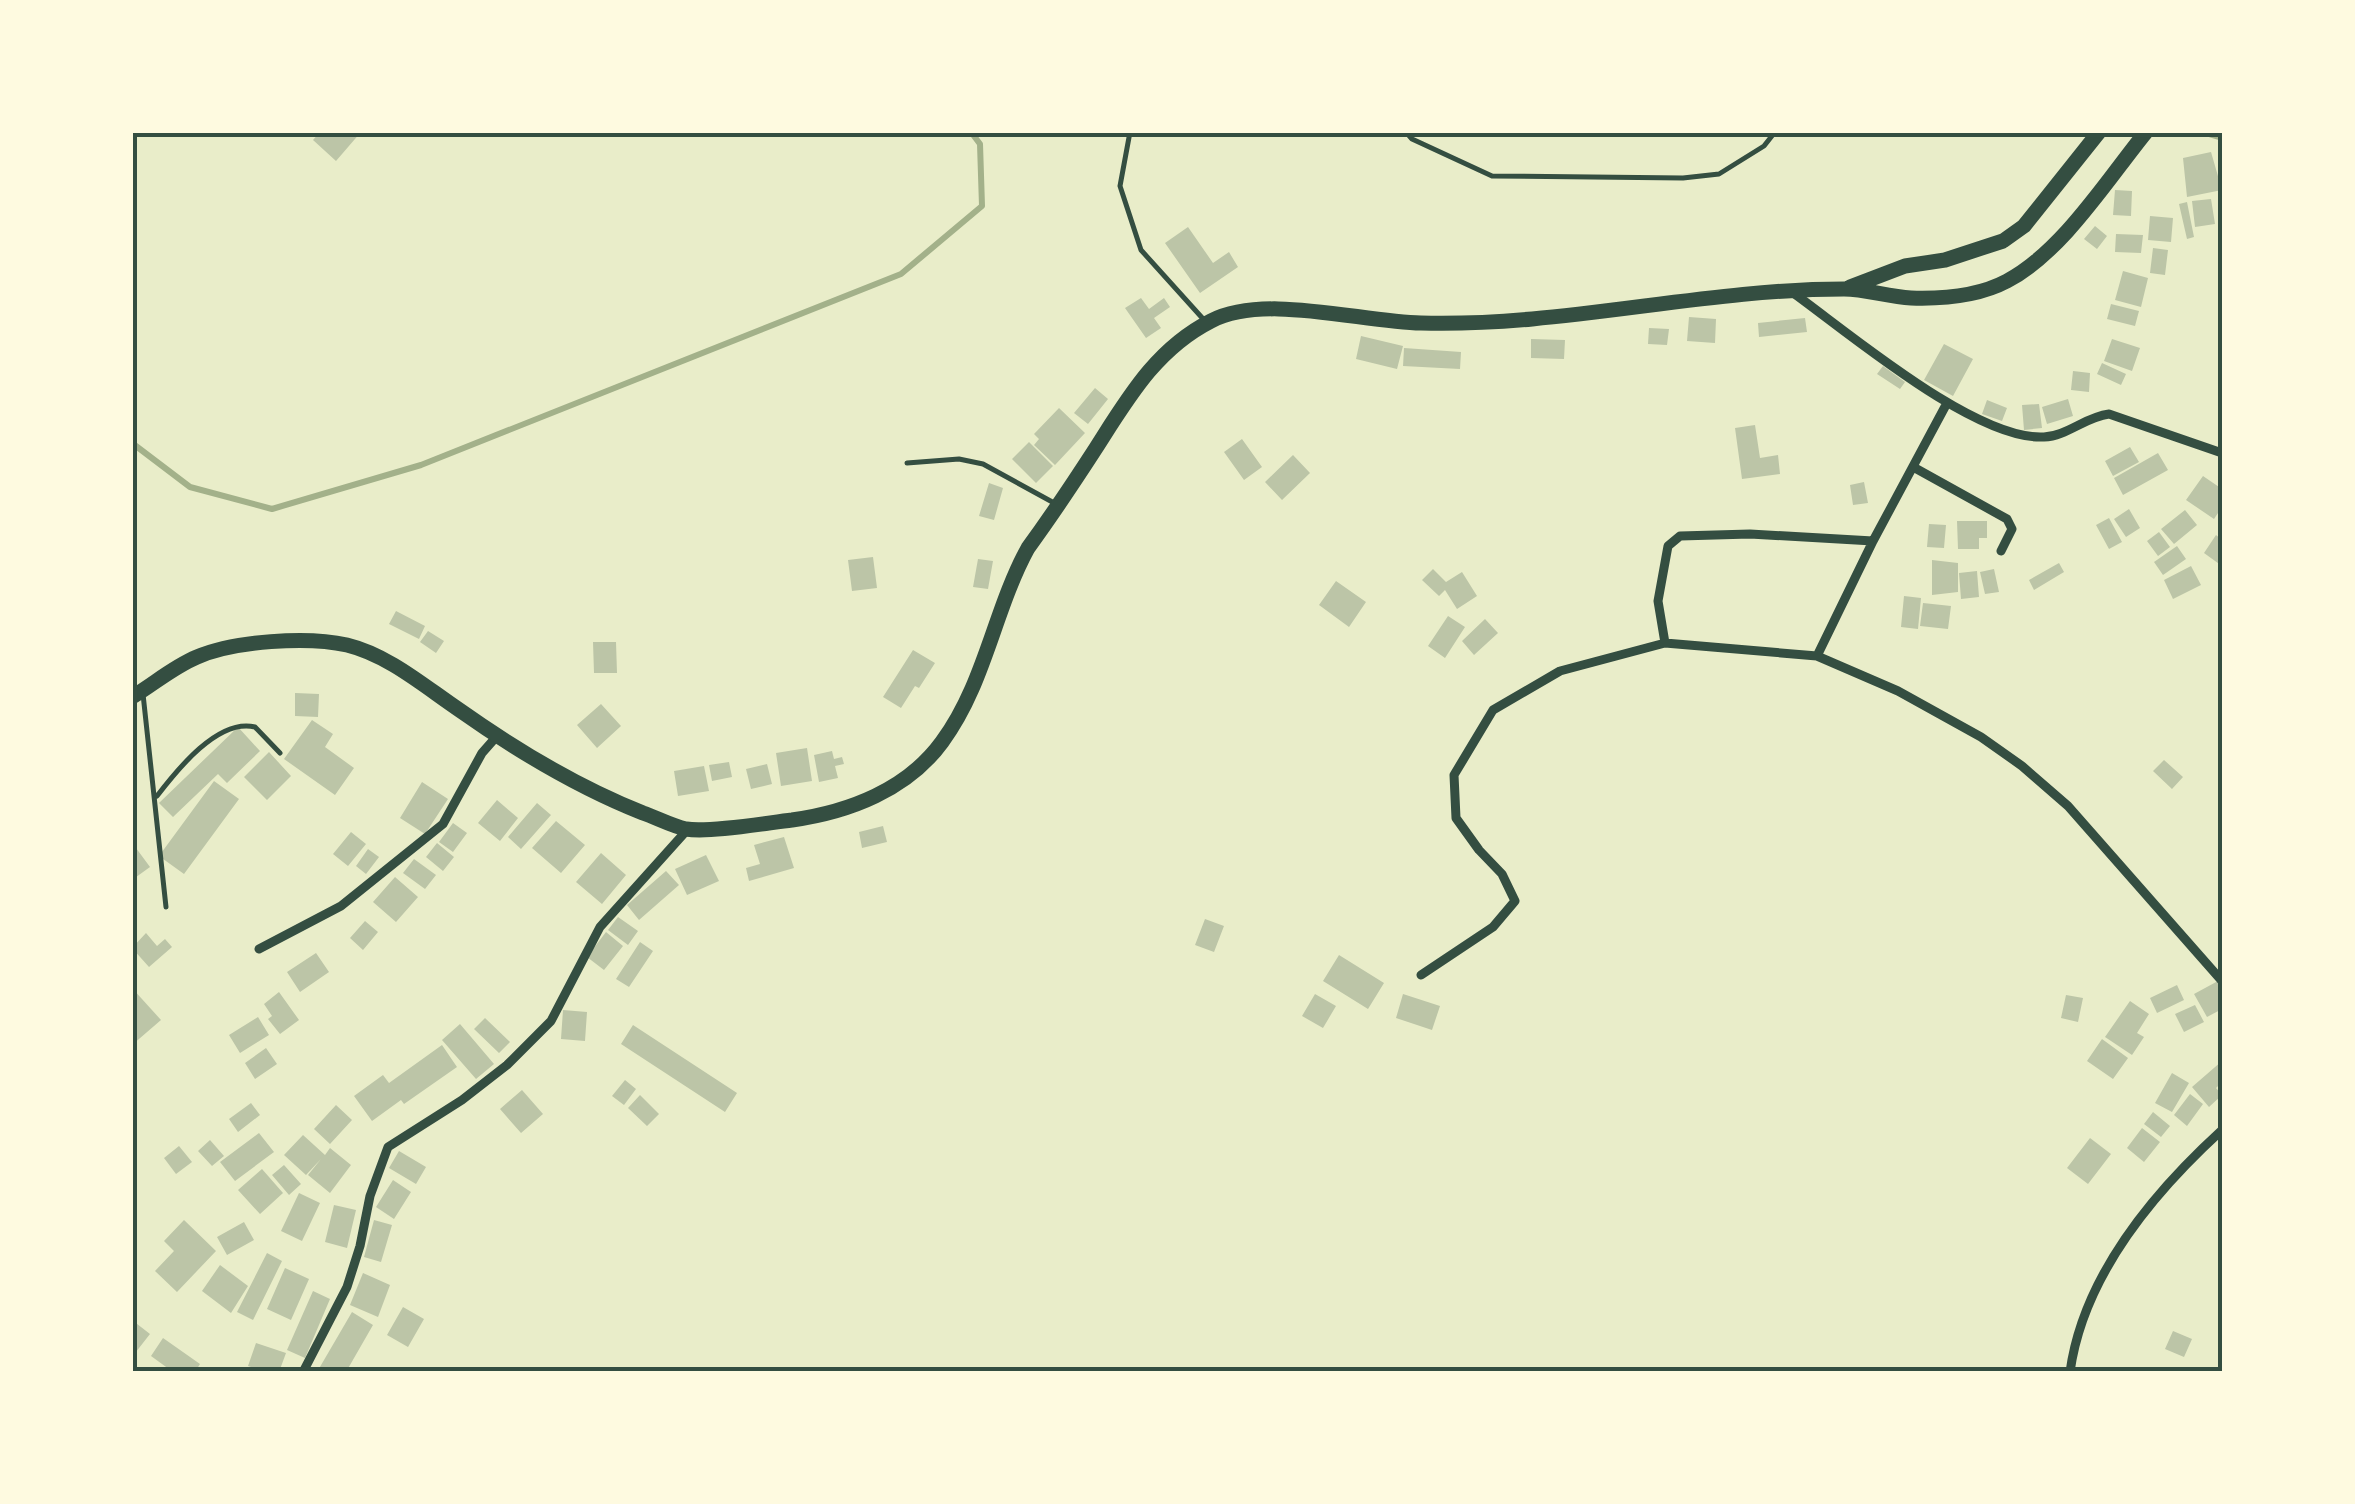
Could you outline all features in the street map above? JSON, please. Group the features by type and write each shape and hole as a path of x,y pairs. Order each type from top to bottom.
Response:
{"highway":[{"path":"1847,288 1906,266 1945,260 2003,241 2024,226 2099,132"},
{"path":"138,694 199,656 236,646 293,642 346,645 397,668 497,736 609,800 688,829 828,815 875,796 914,773 942,743 967,702 1012,578 1131,392 1151,366 1182,338 1216,318 1266,309 1422,324 1518,322 1689,299 1847,288 1912,298 1974,294 2007,281 2036,261 2077,218 2146,132"}],"street":[{"path":"1792,292 1947,403 2002,431 2025,436 2059,435 2094,416 2108,414 2222,453"},
{"path":"1817,656 1873,540 1947,403"},
{"path":"1914,468 2007,518 2010,534 2000,552"},
{"path":"1665,642 1658,601 1668,546 1680,536 1750,534 1873,540"},
{"path":"1421,975 1493,927 1515,901 1502,874 1478,850 1456,818 1454,775 1493,710 1560,671 1665,642 1817,656 1898,691 1981,737 2068,806 2222,981"},
{"path":"259,948 341,906 443,824 482,753 497,736"},
{"path":"304,1372 347,1287 370,1196 388,1147 508,1066 550,1021 600,927 688,829"},
{"path":"2070,1372 2074,1339 2119,1250 2145,1212 2222,1130"}],"lane":[{"path":"1130,132 1120,186 1142,250 1207,323"},
{"path":"1406,132 1412,139 1492,176 1682,178 1719,174 1764,146 1775,132"},
{"path":"907,463 959,459 982,464 1059,505"},
{"path":"138,694 156,798 166,908"},
{"path":"156,798 186,758 237,726 255,727 280,753"}],"building":[{"path":"320,132 361,132 336,161 313,140"},
{"path":"2211,152 2222,190 2187,197 2183,158"},
{"path":"2115,190 2132,191 2131,216 2113,215"},
{"path":"2211,199 2215,224 2195,227 2192,201"},
{"path":"2187,202 2194,237 2187,239 2179,204"},
{"path":"2150,216 2173,218 2171,242 2148,240"},
{"path":"2095,226 2107,236 2097,249 2084,239"},
{"path":"1188,227 1213,263 1229,252 1238,267 1200,293 1165,243"},
{"path":"2116,234 2143,235 2141,253 2115,252"},
{"path":"2153,248 2168,250 2165,275 2150,273"},
{"path":"2123,271 2148,278 2141,307 2115,300"},
{"path":"1141,298 1149,309 1164,298 1170,307 1154,318 1161,328 1146,338 1125,308"},
{"path":"2111,304 2139,311 2135,326 2107,319"},
{"path":"1689,317 1716,319 1715,343 1687,341"},
{"path":"1805,318 1807,332 1759,337 1758,323"},
{"path":"1649,328 1669,329 1667,345 1648,344"},
{"path":"1361,336 1403,346 1397,369 1356,359"},
{"path":"1531,339 1565,340 1564,359 1531,358"},
{"path":"2112,339 2140,348 2132,371 2104,361"},
{"path":"1944,344 1973,359 1953,396 1924,380"},
{"path":"1404,348 1461,352 1460,369 1403,366"},
{"path":"2102,363 2126,374 2121,385 2097,374"},
{"path":"1883,366 1905,382 1900,389 1877,374"},
{"path":"2073,371 2090,373 2089,392 2071,390"},
{"path":"1095,388 1108,399 1088,424 1074,413"},
{"path":"2068,399 2073,416 2047,424 2042,407"},
{"path":"1987,400 2007,408 2002,421 1982,414"},
{"path":"2039,404 2042,428 2024,430 2022,405"},
{"path":"1059,408 1085,433 1055,465 1034,445 1039,439 1034,434"},
{"path":"1755,425 1760,458 1778,455 1780,474 1742,479 1735,428"},
{"path":"1242,439 1262,467 1244,480 1224,452"},
{"path":"1029,442 1053,466 1036,483 1012,459"},
{"path":"2130,447 2139,462 2113,476 2105,461"},
{"path":"2158,453 2168,470 2123,495 2114,478"},
{"path":"1293,455 1310,473 1282,500 1265,482"},
{"path":"2203,476 2222,489 2222,507 2214,519 2186,500"},
{"path":"1864,482 1868,503 1853,505 1850,485"},
{"path":"989,483 1003,488 994,520 979,516"},
{"path":"2129,509 2140,528 2126,537 2114,519"},
{"path":"2185,510 2197,525 2174,544 2161,529"},
{"path":"2109,518 2122,542 2109,549 2096,525"},
{"path":"1957,521 1987,521 1987,538 1979,538 1979,549 1958,549"},
{"path":"1929,524 1946,525 1944,548 1927,547"},
{"path":"2159,532 2170,547 2158,556 2147,541"},
{"path":"2216,535 2222,540 2222,566 2204,553"},
{"path":"2177,546 2186,559 2163,575 2154,562"},
{"path":"873,557 877,588 852,591 848,560"},
{"path":"978,559 993,561 988,589 973,587"},
{"path":"1932,560 1958,563 1958,592 1932,595"},
{"path":"2059,563 2064,572 2034,590 2029,580"},
{"path":"2191,566 2201,585 2173,599 2164,580"},
{"path":"1433,569 1446,582 1462,572 1477,596 1457,609 1445,590 1439,596 1422,580"},
{"path":"1994,569 1999,592 1985,594 1980,572"},
{"path":"1977,571 1979,597 1961,599 1959,573"},
{"path":"1336,581 1366,602 1349,627 1319,605"},
{"path":"1904,596 1921,598 1918,629 1901,627"},
{"path":"1923,603 1951,606 1948,629 1920,626"},
{"path":"396,611 425,626 419,639 389,624"},
{"path":"1448,616 1465,627 1445,658 1428,646"},
{"path":"1485,619 1498,633 1474,655 1462,641"},
{"path":"428,631 444,641 436,653 420,642"},
{"path":"593,642 616,642 617,673 594,673"},
{"path":"913,650 935,663 901,708 883,697"},
{"path":"295,693 319,694 318,717 295,716"},
{"path":"601,704 621,726 597,748 577,725"},
{"path":"312,720 333,734 325,747 354,768 335,795 284,759"},
{"path":"238,727 260,751 227,783 218,774 173,817 159,803"},
{"path":"807,748 812,781 781,786 776,753"},
{"path":"832,751 834,759 842,757 844,764 835,766 838,778 819,782 814,755"},
{"path":"269,752 291,776 267,800 244,777"},
{"path":"2164,760 2183,777 2172,789 2153,771"},
{"path":"729,762 732,777 712,781 709,765"},
{"path":"767,764 772,784 751,789 746,769"},
{"path":"704,766 709,791 678,796 674,771"},
{"path":"214,781 239,799 184,874 159,856"},
{"path":"422,782 448,799 425,834 400,818"},
{"path":"497,800 518,818 500,841 478,823"},
{"path":"537,803 551,815 521,849 508,837"},
{"path":"556,821 585,845 561,873 532,848"},
{"path":"453,823 467,833 453,852 439,842"},
{"path":"883,826 887,842 862,848 859,832"},
{"path":"351,832 366,844 348,866 333,854"},
{"path":"784,837 794,868 749,881 746,868 760,864 754,845"},
{"path":"437,843 454,857 443,871 426,857"},
{"path":"136,848 150,867 132,880 132,850"},
{"path":"368,849 379,857 366,874 356,866"},
{"path":"601,853 626,875 602,904 576,882"},
{"path":"706,855 719,881 687,895 675,869"},
{"path":"414,859 436,875 425,889 403,873"},
{"path":"666,871 679,885 639,920 627,905"},
{"path":"395,877 418,897 396,922 373,902"},
{"path":"618,917 638,931 628,945 608,930"},
{"path":"1205,919 1224,926 1214,952 1195,945"},
{"path":"365,921 378,932 363,950 350,938"},
{"path":"606,932 623,946 604,970 587,957"},
{"path":"146,933 157,946 165,939 172,947 149,967 132,948"},
{"path":"640,942 653,951 629,987 616,979"},
{"path":"316,953 329,972 300,992 287,972"},
{"path":"1339,955 1384,983 1368,1009 1323,981"},
{"path":"2218,981 2222,1009 2207,1017 2194,994"},
{"path":"2177,985 2184,1000 2157,1013 2150,998"},
{"path":"132,988 161,1020 132,1045"},
{"path":"279,992 299,1020 280,1034 268,1019 272,1016 264,1004"},
{"path":"1315,994 1336,1006 1323,1028 1302,1016"},
{"path":"1403,994 1440,1006 1432,1030 1396,1018"},
{"path":"2066,995 2083,998 2078,1022 2061,1018"},
{"path":"2130,1001 2149,1014 2137,1033 2144,1037 2132,1055 2105,1037"},
{"path":"2195,1005 2204,1022 2184,1032 2175,1014"},
{"path":"563,1010 587,1012 585,1041 561,1039"},
{"path":"258,1017 269,1035 240,1053 229,1035"},
{"path":"485,1018 510,1042 499,1053 474,1029"},
{"path":"460,1024 494,1064 476,1079 442,1040"},
{"path":"633,1025 737,1093 725,1112 621,1044"},
{"path":"2102,1039 2128,1058 2113,1079 2087,1061"},
{"path":"442,1045 457,1067 372,1121 354,1096 383,1075 389,1083"},
{"path":"266,1048 277,1064 255,1079 245,1063"},
{"path":"2222,1061 2222,1082 2216,1088 2222,1095 2209,1107 2192,1087"},
{"path":"2172,1073 2189,1083 2172,1112 2155,1103"},
{"path":"625,1080 636,1089 624,1105 612,1096"},
{"path":"522,1090 543,1114 521,1133 500,1109"},
{"path":"2190,1094 2203,1104 2187,1126 2174,1115"},
{"path":"640,1095 659,1114 647,1126 628,1108"},
{"path":"251,1103 260,1115 238,1132 229,1119"},
{"path":"336,1105 352,1120 330,1144 314,1129"},
{"path":"2153,1112 2170,1126 2161,1137 2144,1124"},
{"path":"2142,1128 2160,1142 2144,1162 2127,1148"},
{"path":"259,1133 274,1152 235,1181 220,1162"},
{"path":"303,1135 325,1155 330,1148 351,1165 330,1193 308,1175 321,1159 306,1175 284,1155"},
{"path":"2090,1138 2111,1154 2088,1184 2067,1168"},
{"path":"210,1140 224,1156 212,1166 198,1151"},
{"path":"179,1146 192,1162 176,1174 164,1158"},
{"path":"399,1151 426,1167 416,1184 389,1168"},
{"path":"284,1165 301,1184 289,1195 272,1175"},
{"path":"262,1169 283,1193 260,1214 238,1190"},
{"path":"393,1180 411,1192 394,1219 376,1207"},
{"path":"299,1193 320,1203 302,1241 281,1231"},
{"path":"334,1205 356,1210 347,1248 325,1242"},
{"path":"184,1220 216,1251 177,1292 155,1271 174,1251 164,1241"},
{"path":"374,1220 392,1225 381,1262 364,1257"},
{"path":"244,1222 254,1240 227,1255 217,1237"},
{"path":"267,1253 282,1261 253,1320 237,1312"},
{"path":"220,1265 248,1286 231,1313 202,1291"},
{"path":"285,1268 309,1279 291,1320 267,1309"},
{"path":"363,1273 390,1285 378,1317 350,1305"},
{"path":"313,1291 330,1299 305,1358 287,1350"},
{"path":"403,1307 424,1319 408,1347 387,1335"},
{"path":"352,1312 373,1325 346,1372 317,1372"},
{"path":"132,1320 150,1334 132,1357"},
{"path":"2173,1331 2192,1339 2184,1357 2165,1349"},
{"path":"163,1338 200,1364 195,1372 173,1372 151,1356"},
{"path":"256,1343 286,1353 279,1372 248,1366"}],"waterway":[{"path":"132,443 190,487 272,509 421,465 901,274 982,206 980,144 971,132"},
{"path":"2202,132 2222,138"}]}
